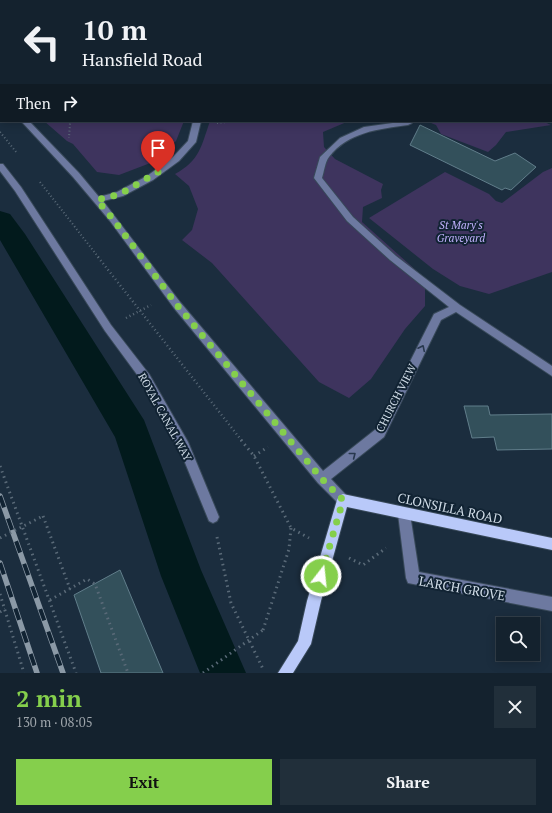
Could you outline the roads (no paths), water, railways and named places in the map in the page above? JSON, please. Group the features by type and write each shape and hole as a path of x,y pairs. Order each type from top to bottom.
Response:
{"main road":[{"name":"CLONSILLA ROAD","path":"343,500 552,544"},
{"path":"285,673 304,644 314,602 343,500"}],"street":[{"path":"26,122 76,175 113,219 174,301 322,479 343,500"},
{"path":"97,200 120,194 150,178 176,159 192,142 198,122"},
{"path":"408,123 367,130 343,140 324,157 318,178 350,219 393,258 457,308 552,372"},
{"name":"ROYAL CANAL WAY","path":"0,166 18,189 108,328 145,377 184,446 213,517"},
{"name":"CHURCH VIEW","path":"322,479 380,433 437,317 457,308"},
{"name":"LARCH GROVE","path":"404,514 413,578 552,604"}],"waterway":[{"path":"0,220 15,241 131,431 182,576 223,673"}],"railway":[{"path":"0,496 63,673"},
{"path":"0,563 37,673"}],"park label":[{"name":"St Mary's Graveyard","path":"461,231"}]}
